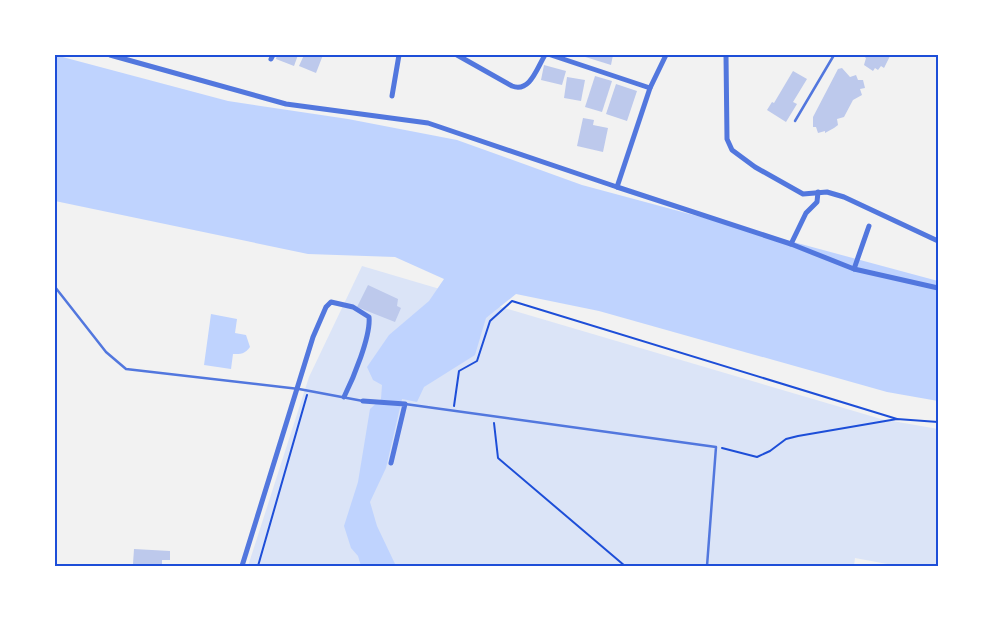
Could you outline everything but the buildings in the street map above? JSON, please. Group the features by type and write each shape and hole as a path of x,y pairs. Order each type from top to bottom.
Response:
{"street":[{"path":"110,55 286,104 428,123 617,188 791,244 854,269 938,288"},
{"path":"392,96 399,55"},
{"path":"458,55 512,86 519,88 527,85 545,55"},
{"path":"551,55 650,88"},
{"path":"617,188 650,88 666,55"},
{"path":"726,55 728,144 732,150 768,176 803,194 811,195 818,192 827,192 844,197 938,241"},
{"path":"791,244 806,213 817,202 818,192"},
{"path":"854,269 869,226"},
{"path":"242,566 299,389 316,329 326,307 331,302 354,307 369,317 370,324 353,379 344,398"},
{"path":"363,401 405,404 392,463"}],"lane":[{"path":"795,121 834,55"},
{"path":"55,287 106,352 126,368 299,389 363,401"},
{"path":"405,404 716,447 707,566"}],"path":[{"path":"454,411 459,371 477,361 490,322 512,300 897,419 938,422"},
{"path":"258,566 308,391"},
{"path":"493,416 498,458 625,566"},
{"path":"716,447 757,457 770,451 786,439 897,419"}],"shaded area":[{"path":"362,266 881,419 938,429 938,566 898,566 855,558 854,566 248,566 309,377"}],"water":[{"path":"55,55 228,101 348,119 457,140 582,185 938,281 938,401 887,392 599,311 516,294 486,318 475,355 424,387 417,402 402,399 386,468 370,502 377,526 396,566 361,566 358,556 351,548 344,526 358,482 370,409 381,399 382,385 373,380 367,367 389,335 429,301 444,279 395,257 308,254 55,201"},
{"path":"211,314 237,319 235,333 246,335 250,347 243,353 233,354 231,369 204,365"}]}
